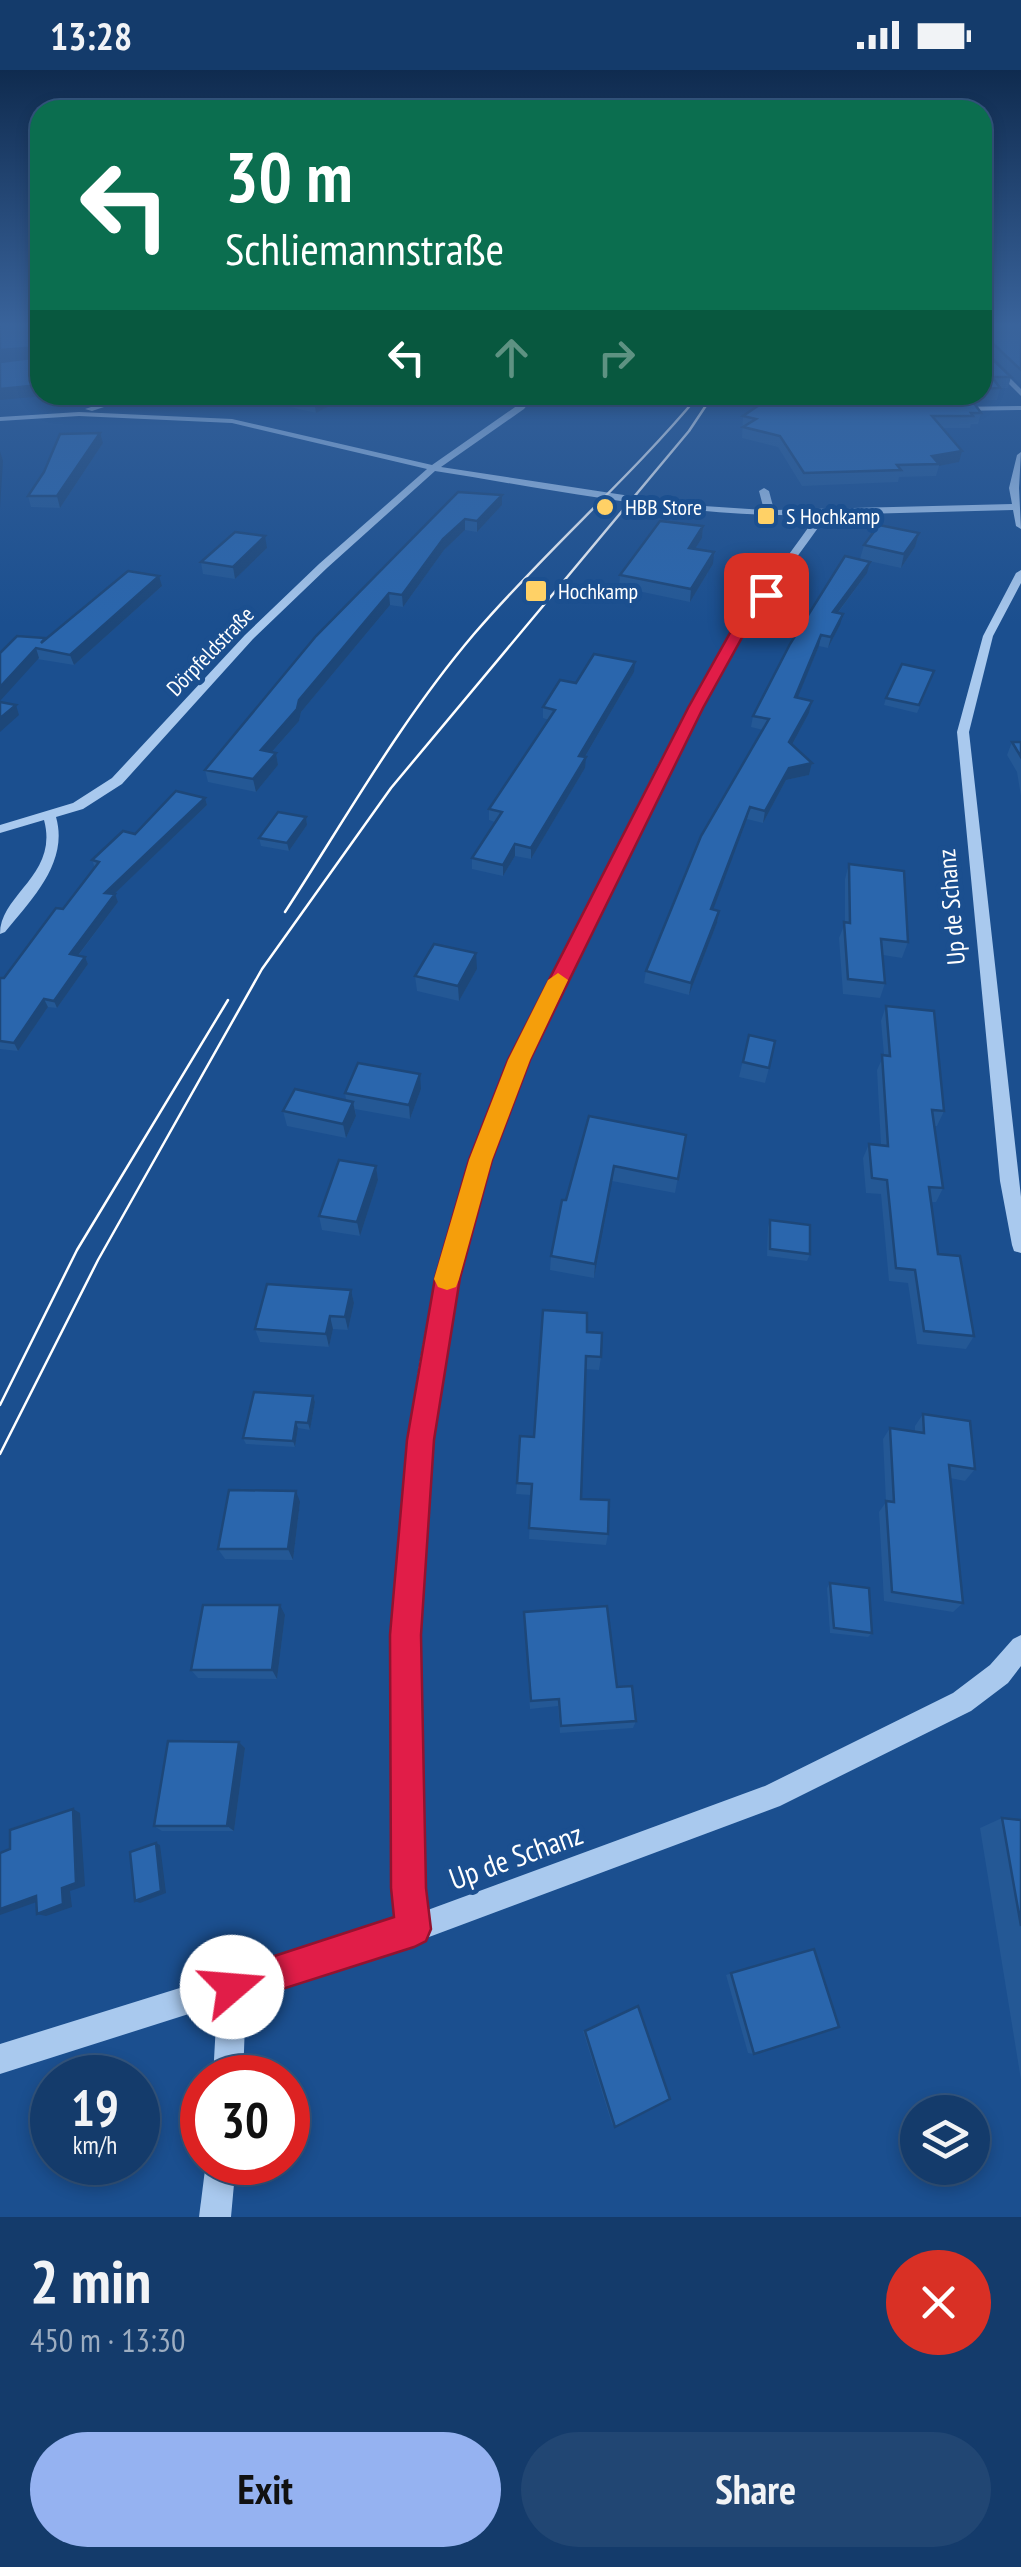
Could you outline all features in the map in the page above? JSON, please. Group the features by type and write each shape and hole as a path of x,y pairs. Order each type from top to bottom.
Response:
{"street":[{"path":"242,423 433,468 670,506 770,512 1018,508"},
{"name":"Dörpfeldstraße","path":"0,829 78,806 117,781 256,629 433,468 497,423"},
{"path":"1021,455 1014,488 1021,526"},
{"path":"764,490 770,512"},
{"path":"414,1929 408,1888 406,1692 410,1556 420,1440 442,1304 480,1160 519,1060 696,708 738,633 820,518 819,512"},
{"name":"Up de Schanz","path":"1021,573 988,636 963,732 1021,1245"},
{"path":"0,929 43,871 55,844 56,833 49,816"},
{"name":"Up de Schanz","path":"0,2060 414,1929 772,1797 962,1702 999,1674 1021,1647"},
{"path":"229,2055 232,1987"},
{"path":"215,2217 218,2185"}],"building":[{"path":"749,423 938,423 962,451 932,456 939,464 897,465 901,470 804,473 780,436 743,427"},
{"path":"100,433 57,496 28,496 44,472 60,434"},
{"path":"458,492 502,495 477,521 465,519 443,539 402,595 389,593 261,750 276,753 253,779 205,770 316,636"},
{"path":"660,521 703,526 689,548 714,552 691,589 620,575"},
{"path":"879,525 919,533 904,554 864,545"},
{"path":"235,532 265,536 233,567 201,562"},
{"path":"845,556 870,562 833,612 843,614 831,637 821,635 795,697 812,701 789,742 812,763 789,768 765,811 750,807 711,909 719,911 691,983 646,971 701,836 769,719 753,716 790,644"},
{"path":"128,571 159,576 70,655 36,648 0,687 0,653 17,636 45,638 41,643"},
{"path":"594,654 635,662 579,756 586,757 531,848 515,844 503,865 472,858 502,812 489,809 555,710 543,707 560,680 576,683"},
{"path":"902,664 934,671 919,705 886,698"},
{"path":"0,702 16,705 0,718"},
{"path":"1012,742 1021,742 1021,757"},
{"path":"176,791 205,798 105,893 115,894 70,954 85,957 54,1001 44,999 14,1043 0,1041 0,978 4,978 56,908 63,909 99,862 92,860 123,831 135,834"},
{"path":"278,812 306,817 287,843 259,838"},
{"path":"849,864 904,871 908,942 881,939 885,983 848,979 844,922 850,923"},
{"path":"434,944 476,953 458,986 415,976"},
{"path":"886,1006 934,1011 944,1111 932,1110 943,1188 929,1187 938,1254 960,1256 974,1336 924,1331 915,1270 896,1268 887,1180 872,1178 869,1144 888,1146 882,1055 890,1056"},
{"path":"749,1035 775,1041 769,1068 743,1062"},
{"path":"358,1063 420,1074 409,1105 345,1093"},
{"path":"295,1089 353,1102 343,1124 283,1111"},
{"path":"589,1116 686,1135 678,1179 614,1166 595,1264 551,1256 562,1200 566,1200"},
{"path":"339,1160 376,1166 357,1222 319,1216"},
{"path":"770,1220 810,1225 810,1254 770,1249"},
{"path":"267,1284 351,1290 345,1317 330,1316 326,1334 255,1329"},
{"path":"543,1310 587,1313 587,1332 602,1333 601,1357 586,1356 581,1499 609,1500 608,1534 529,1528 532,1484 517,1483 520,1436 534,1437"},
{"path":"254,1392 313,1396 308,1423 296,1422 293,1441 243,1438"},
{"path":"923,1414 970,1421 975,1469 949,1465 963,1603 892,1592 886,1501 894,1502 890,1428 924,1433"},
{"path":"229,1490 296,1491 288,1549 218,1549"},
{"path":"830,1583 869,1588 872,1633 834,1628"},
{"path":"203,1605 280,1605 272,1670 191,1670"},
{"path":"607,1606 617,1687 632,1686 636,1721 561,1726 559,1699 531,1701 524,1612"},
{"path":"168,1741 239,1742 227,1826 154,1826"},
{"path":"73,1809 76,1883 62,1888 63,1904 37,1914 36,1896 0,1909 0,1853 10,1849 10,1830"},
{"path":"1002,1818 1021,1820 1021,1926"},
{"path":"156,1843 161,1891 135,1901 130,1852"},
{"path":"814,1949 839,2027 754,2054 731,1973"},
{"path":"638,2006 670,2099 615,2127 585,2031"}],"tram line":[{"path":"285,912 375,770 447,667 501,603 674,423"},
{"path":"0,1454 98,1260 262,969 391,788 694,423"},
{"path":"0,1405 77,1250 228,1000"}],"slow traffic":[{"path":"447,1279 480,1160 519,1060 558,980"}],"place":[{"name":"HBB Store","path":"605,507"},
{"name":"S Hochkamp","path":"766,516"},
{"name":"Hochkamp","path":"536,591"}],"route":[{"path":"232,1987 414,1929 408,1888 405,1635 420,1440 447,1278 480,1160 519,1060 696,708 738,633 766,595"}]}
